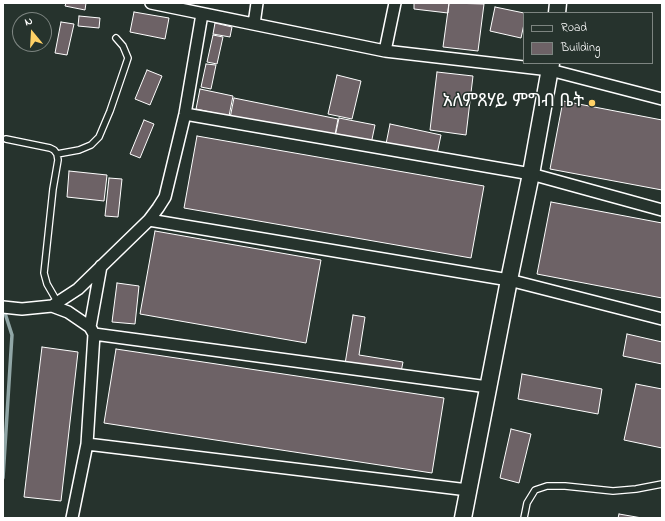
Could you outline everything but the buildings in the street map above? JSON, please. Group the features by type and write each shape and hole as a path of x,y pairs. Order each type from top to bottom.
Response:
{"street":[{"path":"151,3 385,51 523,64"},
{"path":"254,24 257,3"},
{"path":"385,51 395,3"},
{"path":"3,307 22,309 55,305 78,289 149,220 158,208 165,197 185,114 202,14"},
{"path":"528,64 550,66 662,99"},
{"path":"463,518 531,174 550,66"},
{"path":"185,114 531,174 662,210"},
{"path":"149,220 509,280 662,319"},
{"path":"72,518 87,444 92,330 101,266"},
{"path":"55,305 68,312 92,330 488,387"},
{"path":"87,444 468,490"}],"lane":[{"path":"57,154 79,150 91,145 99,137 110,111 128,58 123,46 116,38"},
{"path":"6,139 50,148 57,154 58,160 53,189 44,273 55,305"},
{"path":"524,518 527,503 535,490 547,486 565,486 613,491 636,489 662,484"}],"waterway":[{"path":"3,478 12,335 4,310"}],"place":[{"name":"አለምጸሃይ ምግብ ቤት","path":"592,103"}]}
